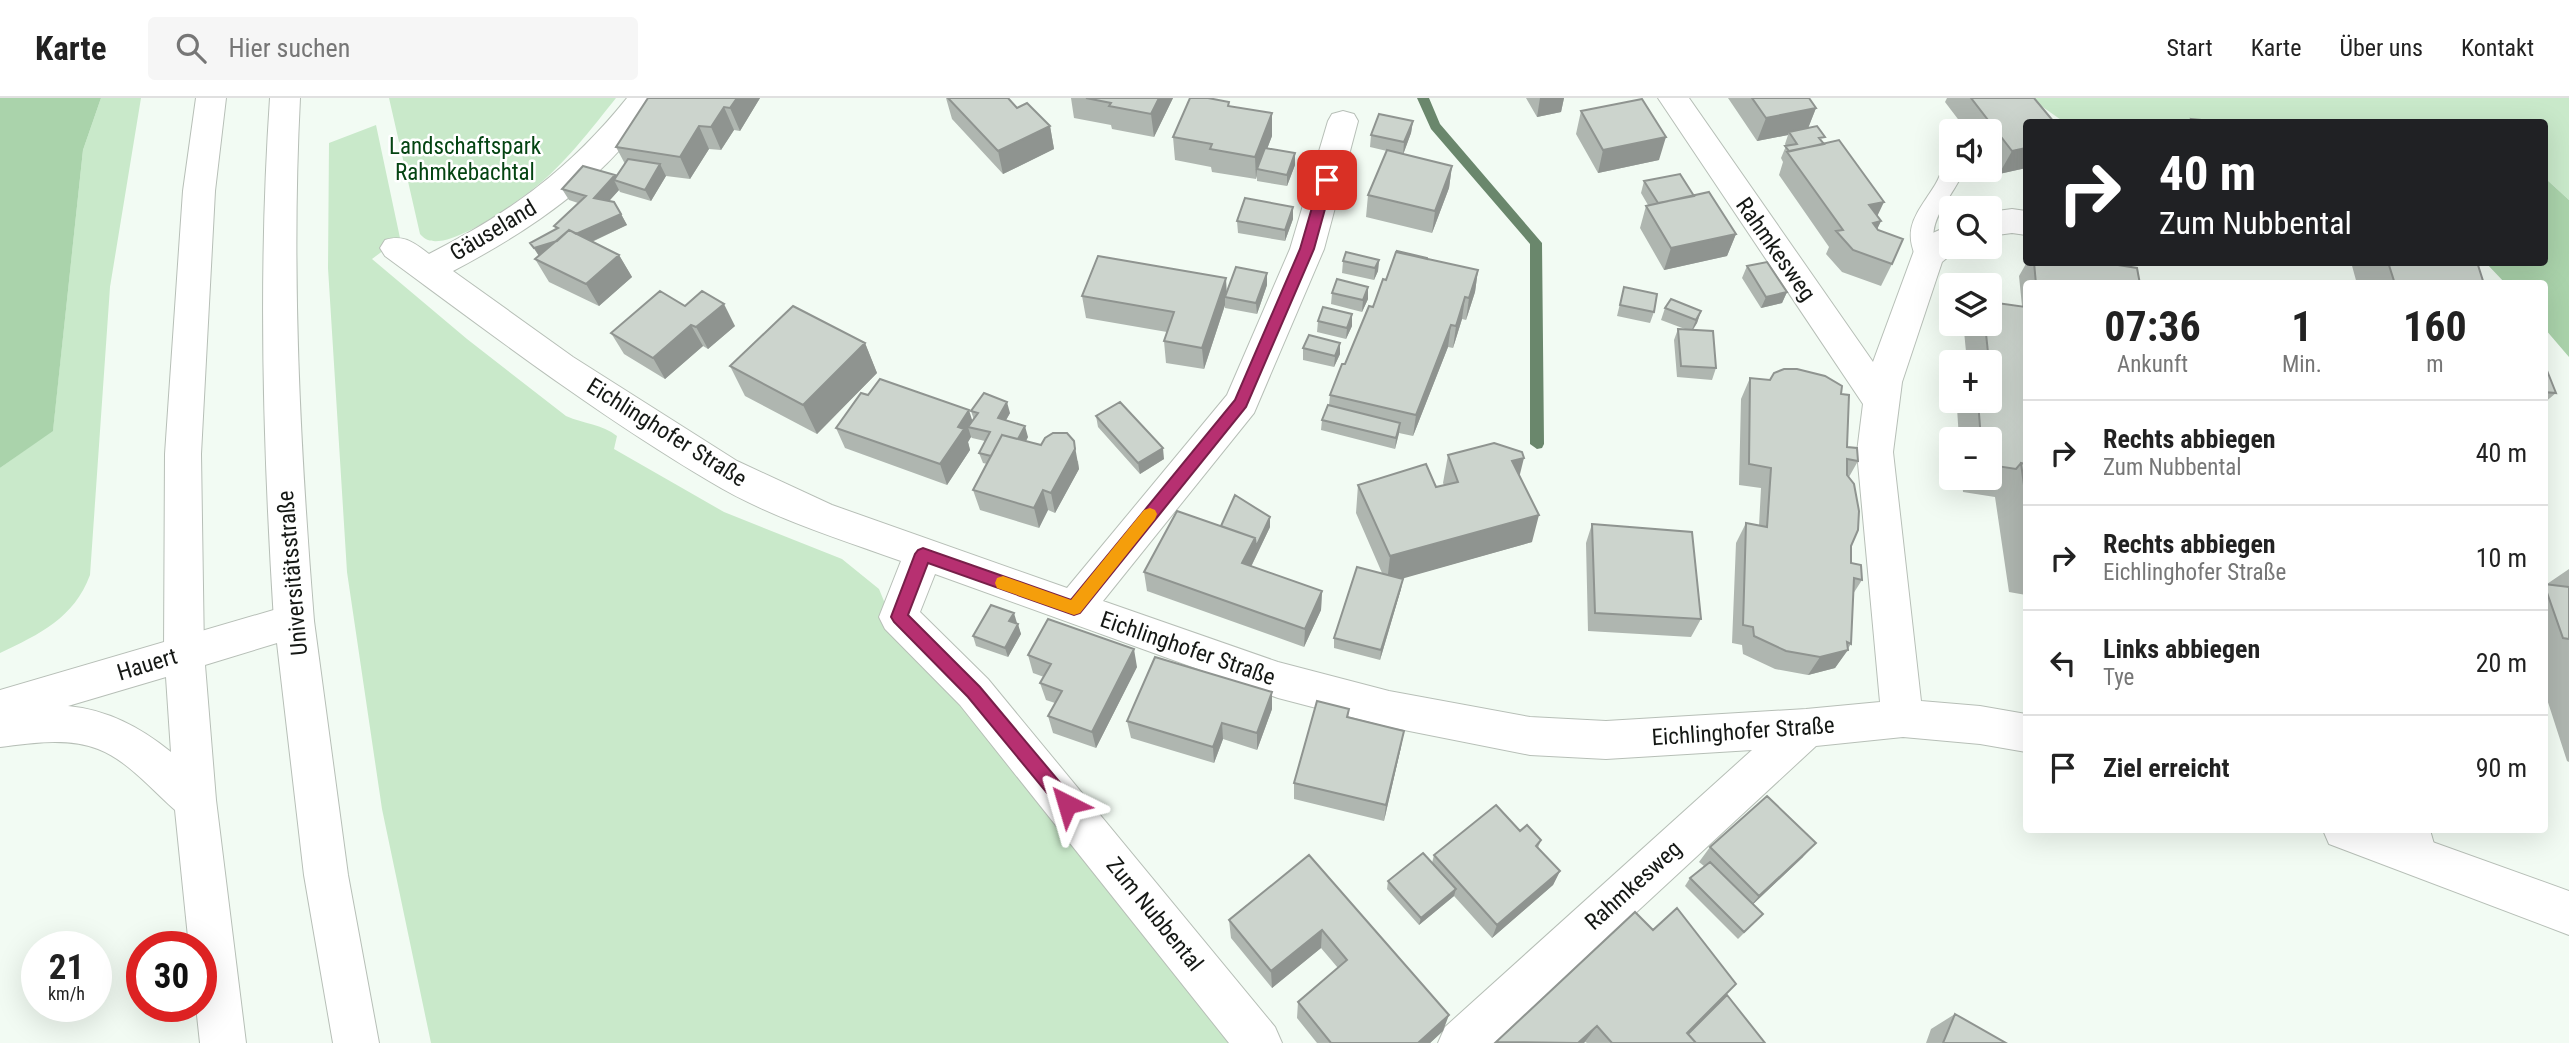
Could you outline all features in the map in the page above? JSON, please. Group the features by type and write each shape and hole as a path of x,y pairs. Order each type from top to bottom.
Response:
{"street":[{"path":"211,98 199,191 183,454 184,653 195,800 223,1043"},
{"name":"Universitätsstraße","path":"285,98 280,243 281,445 294,621 326,875 356,1043"},
{"name":"Gäuseland","path":"428,269 517,219 548,197 595,155 644,98"},
{"name":"Rahmkesweg","path":"1673,98 1880,400"},
{"path":"1074,608 1241,403 1307,249 1343,121"},
{"path":"2002,224 2023,223"},
{"path":"1903,718 1875,452 1880,400 1939,247"},
{"name":"Eichlinghofer Straße","path":"397,248 561,367 724,472 819,516 1278,680 1388,709 1505,732 1606,740 1806,728 1903,718 1980,725 2023,732"},
{"name":"Zum Nubbental","path":"923,554 900,617 974,692 1259,1043"},
{"name":"Hauert","path":"0,708 294,621"},
{"path":"0,728 44,722 92,728 126,742 195,800"},
{"name":"Rahmkesweg","path":"1461,1043 1806,728"},
{"path":"2360,833 2419,844 2569,914"}],"lane":[{"path":"1939,247 1921,248 1920,236 1934,200 1950,182"}],"green space":[{"path":"0,98 101,98 83,150 53,431 0,468"},
{"path":"101,98 141,98 110,287 90,575 75,603 65,614 29,639 0,653 0,468 53,430 83,150"},
{"name":"Landschaftspark Rahmkebachtal","path":"389,98 616,98 566,158 533,189 482,224 439,241 428,240 420,234"},
{"path":"2030,98 2569,98 2569,200 2548,181 2548,119 2060,119"},
{"path":"376,125 400,238 372,259 467,339 566,416 605,429 617,436 614,449 724,512 842,559 879,589 893,623 996,733 1236,1043 431,1043 382,809 347,572 328,268 329,143"},
{"path":"2548,181 2569,200 2569,357 2548,332 2548,280 2502,280 2489,266 2548,266"}],"building":[{"path":"648,98 737,98 730,108 724,107 711,127 699,126 680,157 616,147"},
{"path":"948,98 1008,98 1017,108 1027,103 1050,126 998,151"},
{"path":"1086,98 1159,98 1151,114 1109,106 1111,103"},
{"path":"1190,98 1208,98 1229,102 1228,106 1272,113 1255,157 1210,149 1212,144 1173,137"},
{"path":"1752,98 1809,98 1816,108 1766,118"},
{"path":"1971,98 2034,98 2052,119 2023,119 2023,149 2012,151 2002,138 2002,119 1987,119"},
{"path":"1642,99 1666,137 1603,150 1581,111"},
{"path":"1379,114 1413,121 1404,142 1371,135"},
{"path":"1817,126 1825,137 1819,138 1824,144 1789,151 1785,146 1797,144 1789,132"},
{"path":"1839,140 1884,202 1869,205 1881,221 1873,223 1878,230 1903,239 1892,264 1853,250 1836,231 1843,230 1787,152"},
{"path":"1265,148 1295,153 1287,175 1257,169"},
{"path":"1387,150 1452,166 1435,211 1368,195"},
{"path":"628,159 660,164 645,190 614,180"},
{"path":"583,166 615,175 594,198 614,202 621,214 576,234 569,230 557,241 534,248 530,243 558,228 554,226 586,196 562,189"},
{"path":"1680,174 1694,196 1658,203 1644,181"},
{"path":"1709,192 1736,234 1671,248 1646,206"},
{"path":"1245,198 1293,207 1285,230 1237,221"},
{"path":"569,230 619,255 586,284 535,259"},
{"path":"1346,252 1379,260 1375,268 1343,261"},
{"path":"1396,252 1478,270 1469,298 1465,297 1456,326 1451,325 1416,415 1330,395 1369,306 1373,307 1383,279 1386,280"},
{"path":"1098,256 1226,278 1202,348 1164,341 1174,312 1082,296"},
{"path":"1767,262 1787,292 1766,297 1747,266"},
{"path":"2034,266 2124,266 2137,268 2139,280 2036,280"},
{"path":"2389,266 2478,266 2483,280 2394,280"},
{"path":"1236,267 1267,273 1256,303 1225,297"},
{"path":"1337,279 1368,287 1363,300 1332,293"},
{"path":"1624,287 1657,294 1654,312 1620,305"},
{"path":"660,291 685,306 702,291 724,304 696,327 691,325 653,358 611,333"},
{"path":"1671,299 1701,311 1696,320 1665,308"},
{"path":"2002,304 2023,307 2023,463 2016,469 2002,467 2002,427 1980,427 1979,413 2002,413 2002,350 1988,350 1986,336 2002,336"},
{"path":"793,306 865,343 803,405 730,366"},
{"path":"1323,307 1352,314 1347,328 1318,321"},
{"path":"1678,329 1713,331 1716,368 1681,366"},
{"path":"1309,335 1340,343 1335,356 1303,348"},
{"path":"1784,369 1797,369 1825,376 1842,386 1841,394 1849,395 1847,447 1857,448 1858,461 1847,459 1847,475 1854,484 1859,511 1858,530 1851,546 1851,563 1861,565 1862,580 1854,578 1851,644 1847,642 1848,650 1820,657 1786,651 1754,636 1753,627 1743,625 1746,523 1767,527 1771,468 1749,464 1750,378 1770,380 1774,373"},
{"path":"2548,373 2556,393 2548,392"},
{"path":"880,379 969,410 958,427 964,429 940,464 836,428 861,393 868,395"},
{"path":"984,393 1007,402 998,418 1025,426 1018,439 1002,435 991,456 979,453 990,432 968,427 978,413 971,411"},
{"path":"1120,402 1163,448 1138,463 1096,416"},
{"path":"1328,405 1400,423 1396,438 1322,420"},
{"path":"1053,433 1067,433 1074,441 1075,449 1051,493 1043,490 1034,508 973,490 1002,435 1041,445 1045,438"},
{"path":"1494,443 1522,452 1524,458 1512,461 1539,515 1390,556 1358,485 1426,464 1436,487 1458,482 1448,455"},
{"path":"1235,495 1270,517 1256,547 1255,538 1221,526"},
{"path":"1177,511 1255,538 1242,563 1322,591 1305,629 1144,572"},
{"path":"1592,524 1692,532 1701,619 1595,613"},
{"path":"1357,567 1403,579 1381,650 1334,638"},
{"path":"2548,584 2569,587 2569,639 2563,638 2548,595"},
{"path":"991,605 1014,613 1009,621 1018,624 1005,648 973,636"},
{"path":"1048,619 1134,649 1092,732 1048,716 1062,691 1040,683 1051,664 1028,655"},
{"path":"1155,657 1272,692 1257,733 1222,723 1213,747 1127,721"},
{"path":"1317,701 1349,709 1347,717 1404,731 1386,805 1294,783"},
{"path":"1767,796 1816,843 1759,896 1710,847"},
{"path":"1496,805 1520,831 1527,825 1541,840 1536,846 1560,871 1497,925 1434,855"},
{"path":"1423,853 1456,889 1421,918 1388,881"},
{"path":"1309,855 1449,1015 1418,1043 1331,1043 1298,1002 1347,960 1322,930 1271,971 1229,920"},
{"path":"1710,862 1763,914 1744,932 1690,878"},
{"path":"1677,908 1736,984 1687,1033 1696,1043 1612,1043 1597,1026 1578,1043 1496,1042 1635,912 1653,930"},
{"path":"1727,995 1765,1043 1696,1043 1688,1034"},
{"path":"1955,1014 2006,1043 1943,1043"}],"waterway":[{"path":"1423,98 1435,126 1536,243 1537,444"}],"slow traffic":[{"path":"1003,583 1074,608 1150,514"}],"route":[{"path":"1067,804 974,692 900,617 923,554 1074,608 1241,403 1307,249 1327,180"}]}
